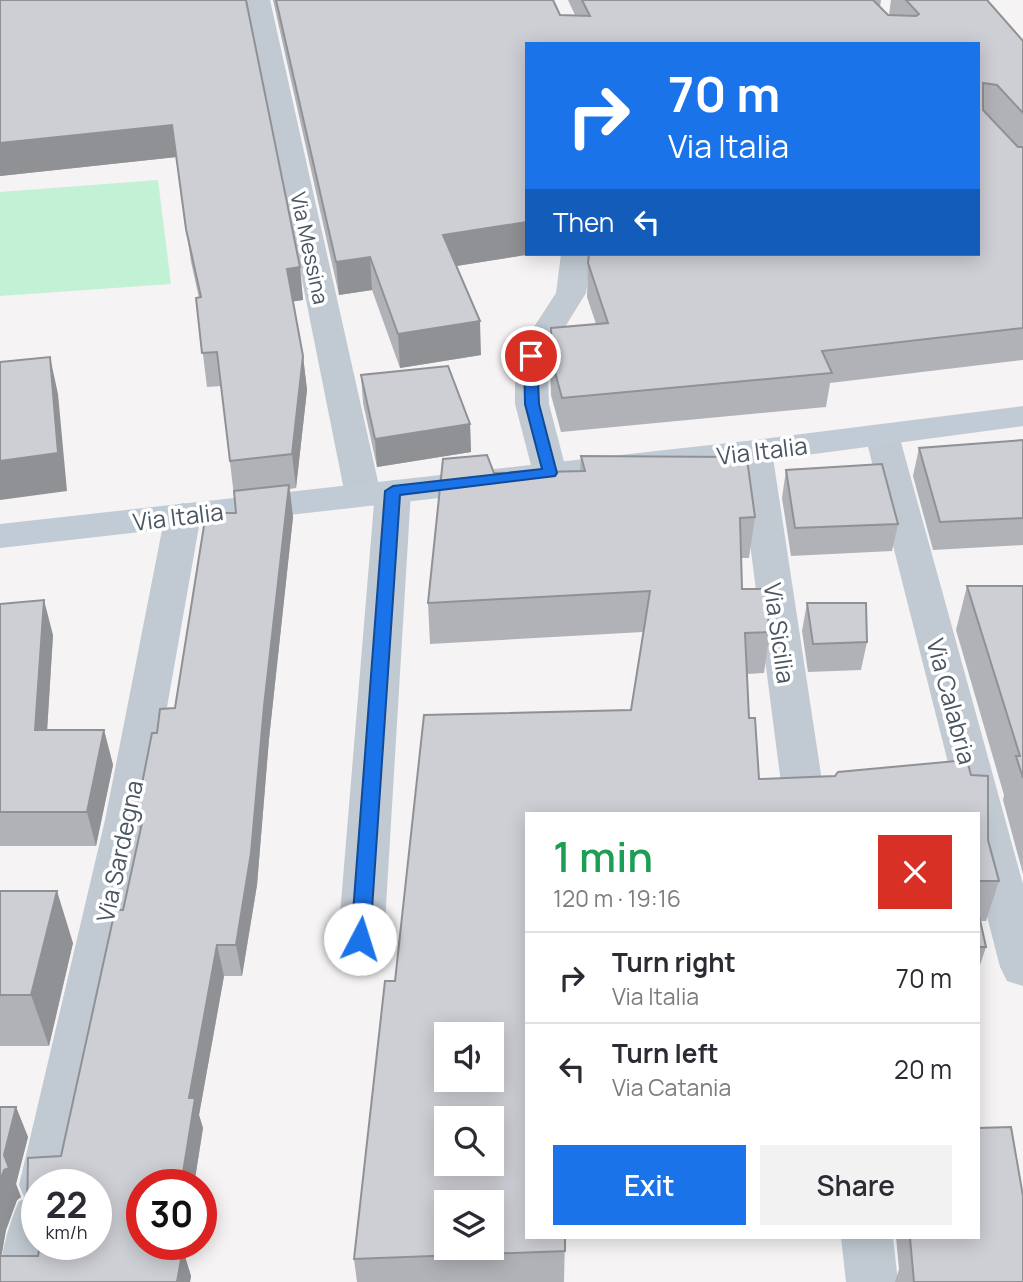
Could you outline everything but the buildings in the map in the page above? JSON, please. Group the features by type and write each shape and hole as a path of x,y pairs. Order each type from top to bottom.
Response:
{"main road":[{"name":"Via Italia","path":"0,536 755,451 1023,416"}],"street":[{"name":"Via Messina","path":"258,0 378,493 360,939"},
{"path":"550,473 532,404 531,356 571,293 576,256"},
{"name":"Via Calabria","path":"882,435 1023,967"},
{"name":"Via Sicilia","path":"755,451 806,812"},
{"name":"Via Sardegna","path":"48,1169 126,820 183,515"},
{"path":"867,1239 872,1282"},
{"path":"22,1282 27,1260"}],"green space":[{"path":"158,180 171,284 0,296 0,192"}],"route":[{"path":"360,939 393,491 550,473 532,404 531,356"}]}
